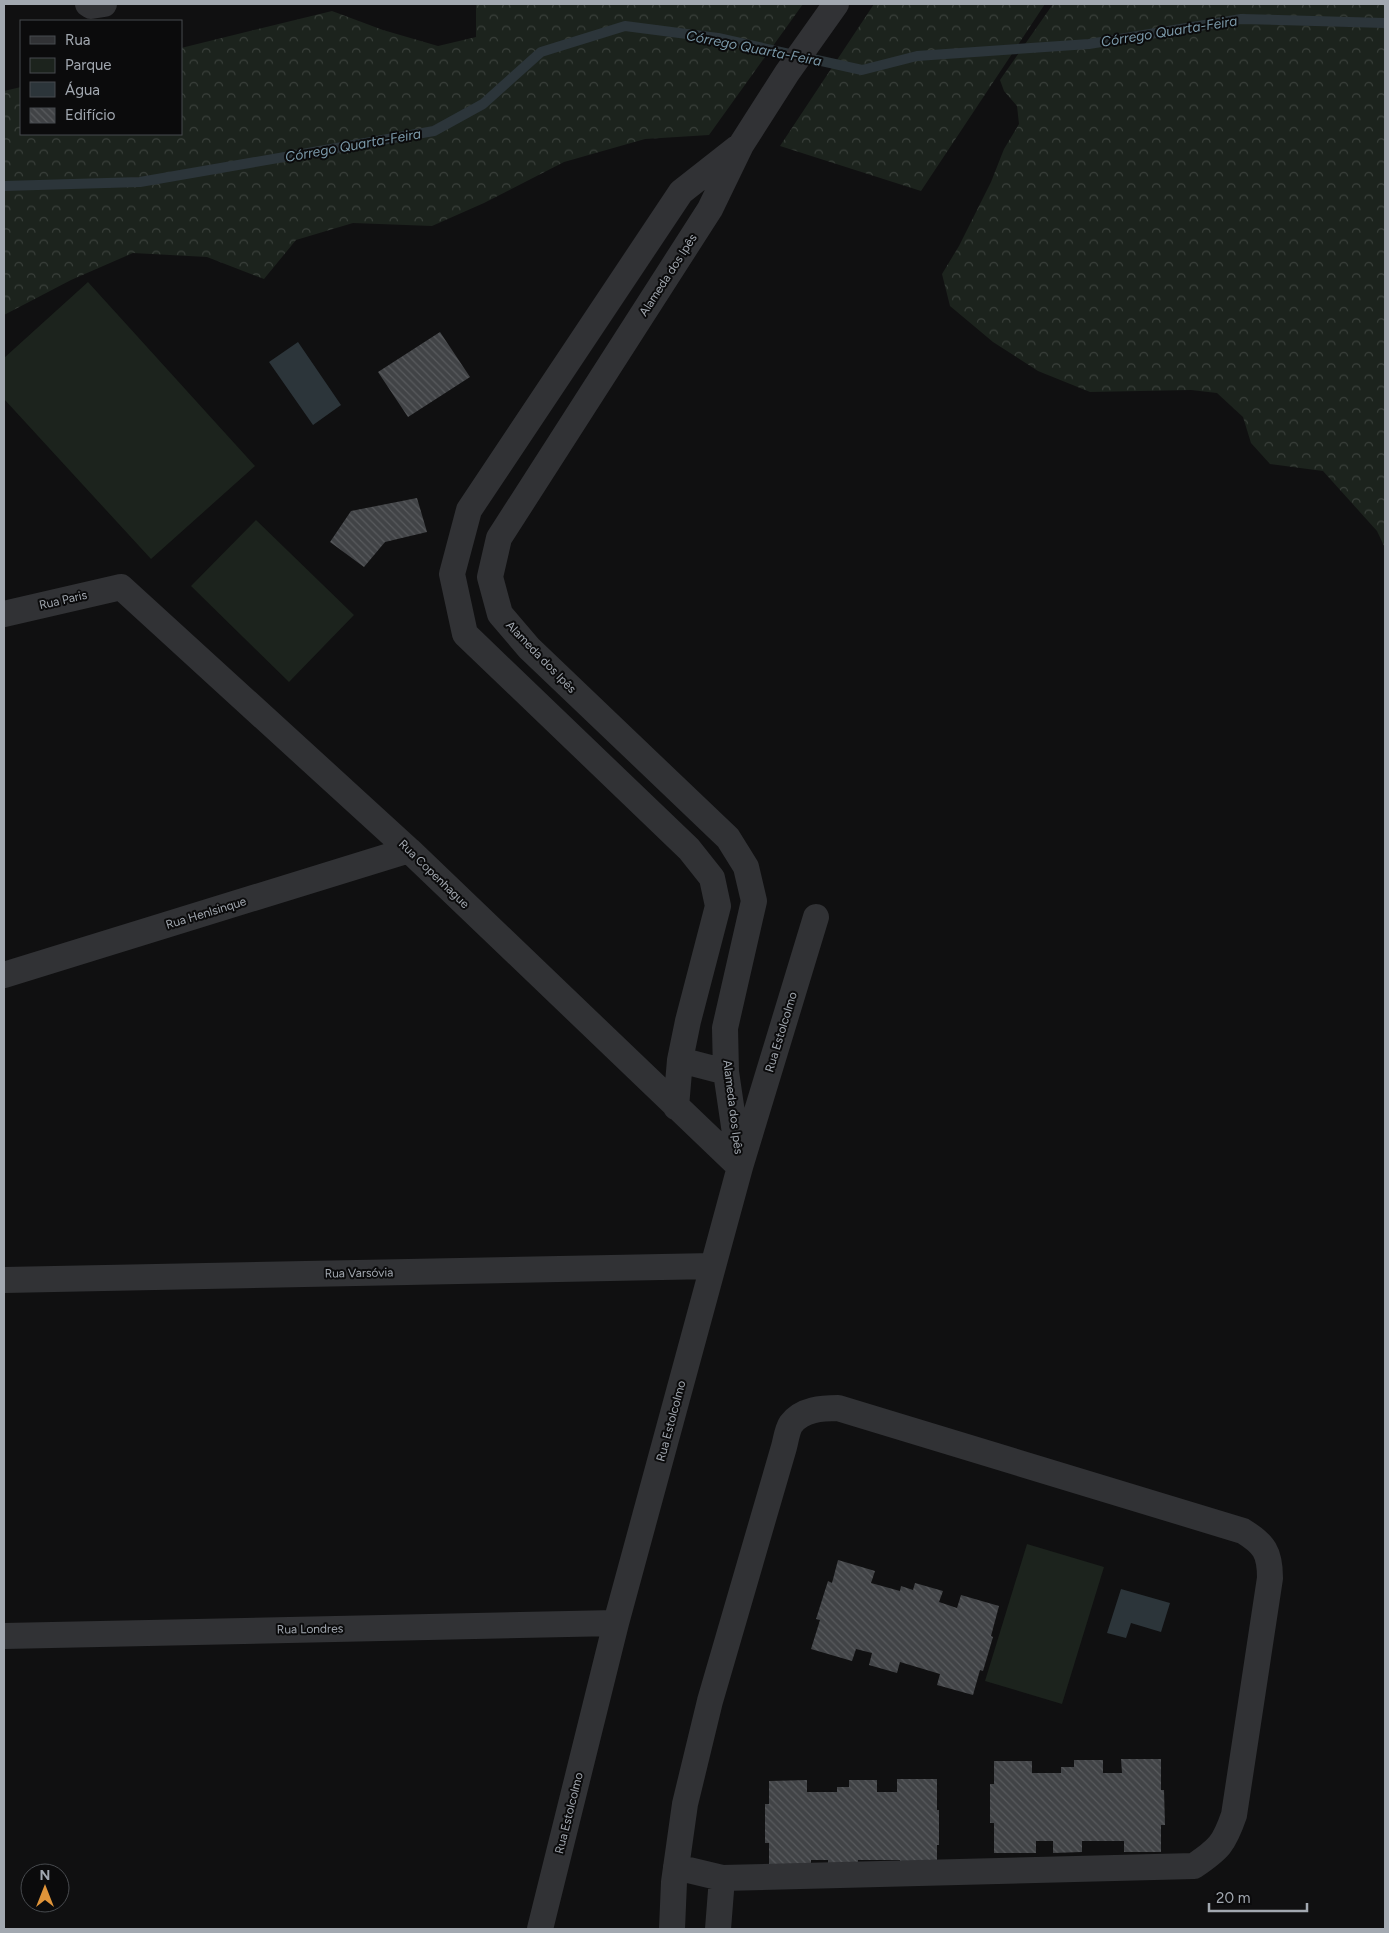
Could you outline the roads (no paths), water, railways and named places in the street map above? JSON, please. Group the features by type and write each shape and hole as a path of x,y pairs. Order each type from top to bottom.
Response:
{"street":[{"name":"Alameda dos Ipês","path":"740,1167 726,1072 725,1028 754,901 746,866 728,838 529,648 500,614 490,577 499,538 710,209 742,145 787,73 836,4"},
{"name":"Alameda dos Ipês","path":"465,634 452,574 470,510 681,192 742,145"},
{"path":"470,510 499,538"},
{"name":"Rua Paris","path":"4,614 121,587"},
{"name":"Rua Copenhague","path":"121,587 408,850 740,1167"},
{"path":"500,614 465,634 689,849 712,878 718,906 688,1021 680,1060 676,1107"},
{"name":"Rua Henlsinque","path":"4,975 408,850"},
{"path":"718,906 754,901"},
{"name":"Rua Estolcolmo","path":"540,1929 616,1623 740,1167 816,917"},
{"path":"680,1060 726,1072"},
{"name":"Rua Varsóvia","path":"4,1280 713,1266"},
{"path":"672,1929 676,1867 685,1804 713,1692 784,1446 792,1424 804,1414 821,1408 838,1408 1243,1531 1259,1541 1270,1561 1270,1578 1234,1815 1226,1837 1212,1854 1194,1866 722,1878 676,1867"},
{"name":"Rua Londres","path":"4,1636 616,1623"},
{"path":"718,1929 722,1878"}],"water":[{"path":"298,342 341,405 313,425 269,362"},
{"path":"1121,1589 1170,1603 1161,1632 1131,1623 1126,1638 1107,1633"}],"waterway":[{"name":"Córrego Quarta-Feira","path":"4,186 140,182 434,131 483,104 541,52 625,26 718,38 862,70 917,56 1089,44 1241,19 1385,23"}]}
